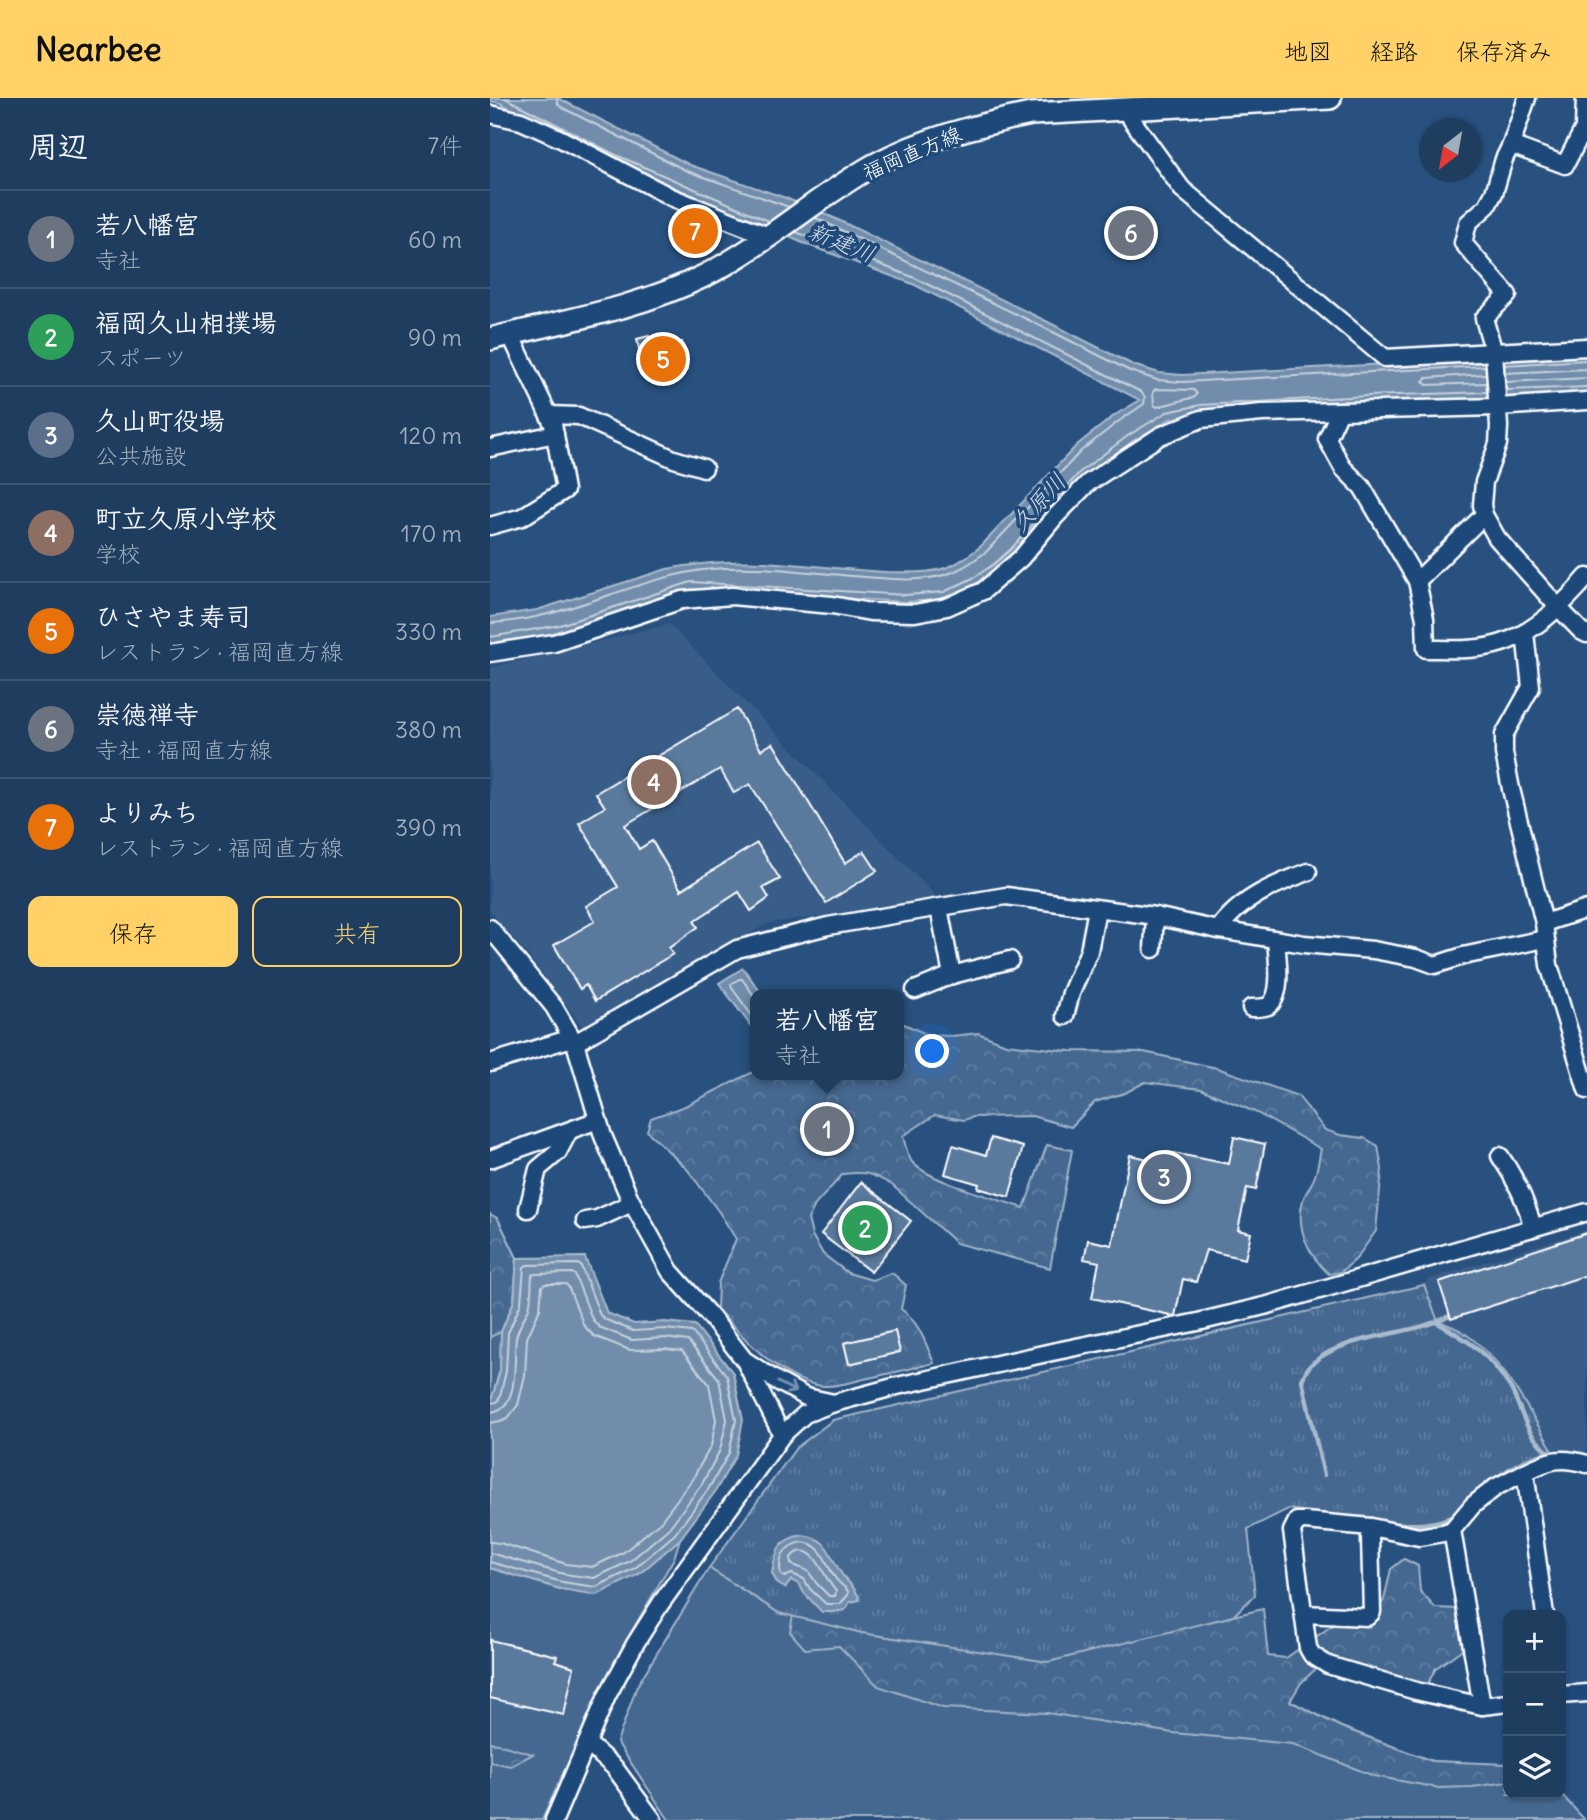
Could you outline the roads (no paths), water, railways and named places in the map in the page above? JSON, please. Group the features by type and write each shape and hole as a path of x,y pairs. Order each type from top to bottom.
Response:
{"main road":[{"name":"福岡直方線","path":"500,337 612,310 661,294 705,275 875,165 1029,106 1124,108 1185,102 1329,98"}],"street":[{"path":"1527,98 1494,193 1487,206 1468,223 1463,243 1508,295 1484,317 1494,352 1499,426 1498,444 1484,482 1483,516 1497,538 1558,607 1587,634"},
{"path":"1511,145 1565,165 1584,128 1585,98"},
{"path":"1124,108 1182,189 1385,358 1587,347"},
{"path":"490,114 521,121 671,197 768,236"},
{"path":"490,526 522,517 565,490 553,424 500,337"},
{"path":"490,653 554,643 682,600 732,596 832,605 870,612 915,613 947,607 983,591 1021,558 1088,483 1160,436 1201,419 1262,413 1498,407 1587,401"},
{"path":"1340,411 1327,439 1343,468 1362,487 1417,581 1425,619 1426,649 1478,648 1502,644 1525,633 1558,607 1587,577"},
{"path":"549,415 579,416 674,459 704,468"},
{"path":"490,448 555,433"},
{"path":"1417,581 1483,516"},
{"path":"1525,633 1531,687 1504,734 1504,753 1545,931 1549,964 1587,1090"},
{"path":"1218,930 1225,920 1265,890 1308,872"},
{"path":"490,1063 573,1041 674,988 737,949 828,926 1006,896 1155,916 1276,940 1373,950 1416,958 1435,965 1545,931 1587,909"},
{"path":"939,908 952,975"},
{"path":"1065,1016 1089,951 1097,909"},
{"path":"1153,949 1155,916"},
{"path":"490,928 554,1007 573,1041 598,1120 632,1203 670,1271 745,1361 782,1435"},
{"path":"1251,1008 1265,1007 1272,1003 1276,995 1276,940"},
{"path":"915,990 952,975 1010,960"},
{"path":"490,1159 598,1120"},
{"path":"528,1209 538,1169 558,1152 569,1131"},
{"path":"1500,1156 1529,1213 1533,1228"},
{"path":"585,1221 597,1219 632,1203"},
{"path":"554,1820 607,1696 635,1644 661,1603 782,1435 804,1415 834,1403 909,1383 1256,1308 1587,1213"},
{"path":"745,1361 806,1397 834,1403"},
{"path":"1503,1704 1482,1706 1416,1691 1328,1665 1312,1655 1308,1648 1293,1531 1297,1521 1371,1528 1419,1537 1443,1533 1452,1530 1473,1505 1496,1487 1548,1460 1567,1459 1587,1464"},
{"path":"1525,1472 1544,1610"},
{"path":"1304,1614 1367,1616 1372,1612 1371,1528"},
{"path":"1452,1530 1482,1706"},
{"path":"1566,1695 1587,1693"},
{"path":"587,1743 614,1767 653,1820"}],"water":[{"path":"490,98 558,98 690,165 834,218 1133,365 1159,373 1182,375 1587,353 1587,393 1201,412 1170,419 1133,441 1084,477 1016,554 998,570 946,599 906,602 692,589 562,632 490,644 490,617 537,610 667,569 715,562 751,561 908,572 938,570 950,566 981,546 1077,445 1115,415 1140,400 913,284 803,243 613,161 500,103 490,101"},
{"path":"743,968 758,989 750,989 750,1025 719,983"},
{"path":"585,1257 607,1313 634,1324 665,1322 695,1325 733,1373 743,1420 736,1455 715,1492 680,1539 639,1574 597,1595 560,1589 490,1568 490,1405 500,1370 501,1332 514,1301 517,1258"},
{"path":"803,1535 818,1540 827,1548 860,1600 850,1602 845,1610 822,1612 799,1584 791,1580 785,1588 777,1583 772,1573 780,1547 788,1539"}],"waterway":[{"path":"1324,1475 1302,1380 1310,1366 1344,1346 1419,1327 1453,1314"},
{"path":"1436,1322 1469,1342 1494,1366 1510,1387 1531,1433 1549,1453 1543,1456"},
{"path":"1386,1523 1432,1523 1459,1513"}],"place":[{"name":"よりみち","path":"695,231"},
{"name":"崇徳禅寺","path":"1131,233"},
{"name":"ひさやま寿司","path":"663,359"},
{"name":"町立久原小学校","path":"654,782"},
{"name":"若八幡宮","path":"827,1129"},
{"name":"久山町役場","path":"1164,1177"},
{"name":"福岡久山相撲場","path":"865,1228"}],"water label":[{"name":"新建川","path":"842,242"},
{"name":"久原川","path":"1038,502"}]}
